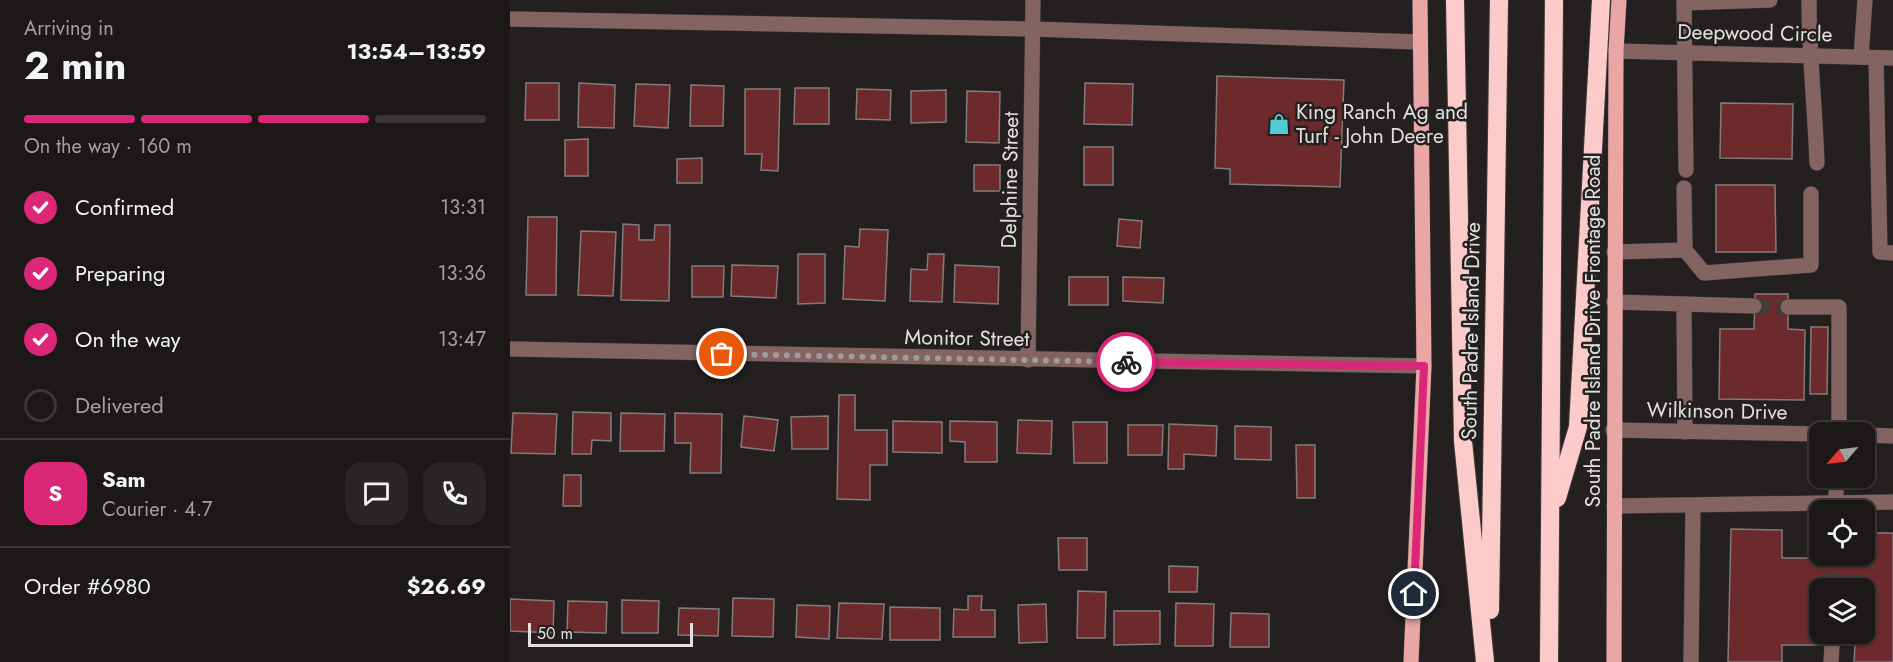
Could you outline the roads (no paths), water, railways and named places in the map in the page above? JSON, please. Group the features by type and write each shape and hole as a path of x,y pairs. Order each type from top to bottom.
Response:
{"highway":[{"path":"1455,0 1463,441 1487,662"},
{"name":"South Padre Island Drive","path":"1487,662 1499,0"},
{"path":"1549,662 1554,0"},
{"path":"1551,517 1578,427 1601,0"}],"main road":[{"path":"1412,662 1424,366 1420,0"},
{"name":"South Padre Island Drive Frontage Road","path":"1614,662 1614,252 1616,51 1619,0"}],"street":[{"name":"Delphine Street","path":"1028,360 1033,0"},
{"path":"1686,170 1684,1 1770,0"},
{"path":"1809,0 1809,55 1815,80 1817,163"},
{"path":"1865,0 1880,252 1893,253"},
{"path":"510,19 1032,29 1419,42"},
{"name":"Deepwood Circle","path":"1616,51 1893,58"},
{"path":"1684,188 1685,250 1704,273 1811,265 1811,194"},
{"path":"1614,252 1685,250"},
{"path":"1614,302 1754,306"},
{"path":"1684,304 1685,432"},
{"path":"1788,306 1839,307 1839,422"},
{"name":"Monitor Street","path":"510,349 1424,366"},
{"name":"Wilkinson Drive","path":"1613,430 1809,435"},
{"path":"1875,435 1893,436"},
{"path":"1875,503 1893,501"},
{"path":"1614,506 1809,506"},
{"path":"1691,662 1693,506"},
{"path":"1831,662 1832,645"}],"tunnel":[{"path":"1754,306 1788,307"},
{"path":"1833,578 1834,566"}],"place":[{"name":"King Ranch Ag and Turf - John Deere","path":"1279,124"}]}
